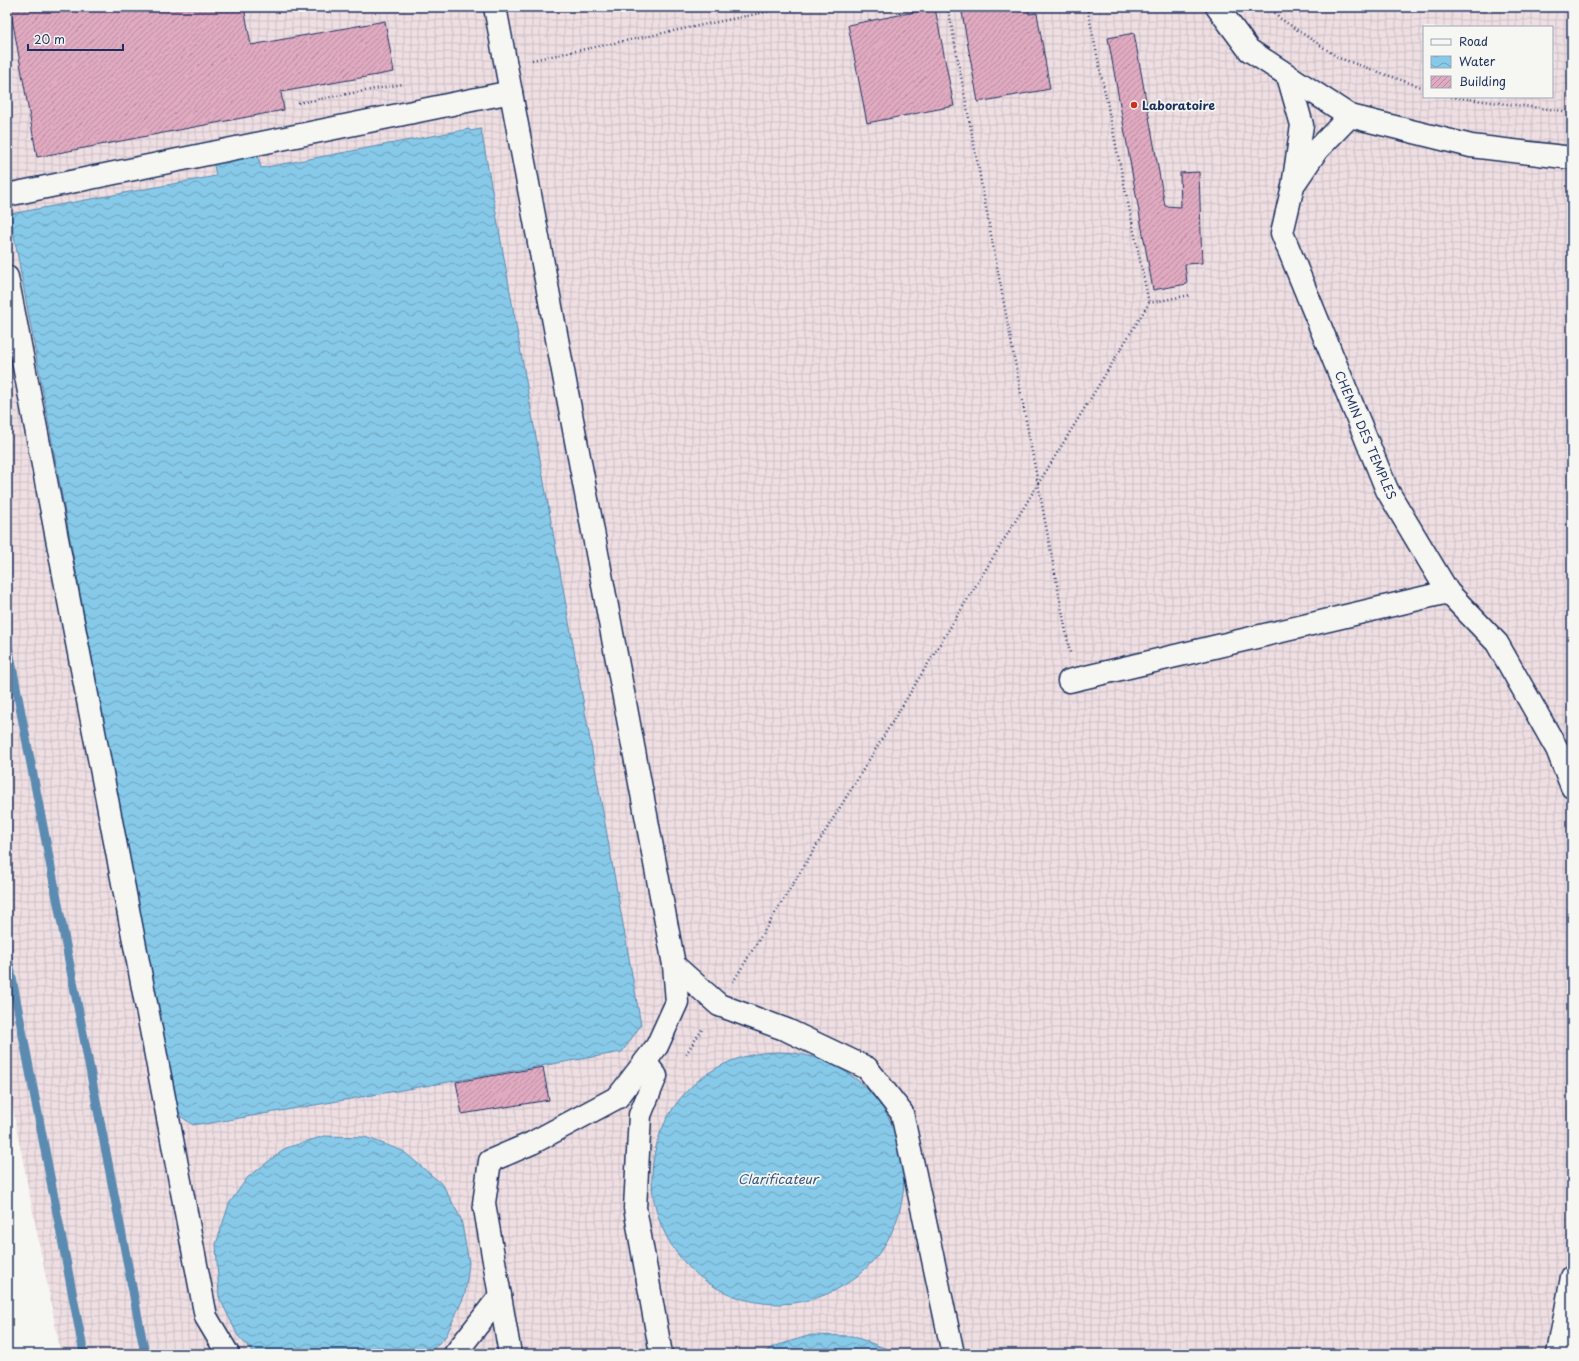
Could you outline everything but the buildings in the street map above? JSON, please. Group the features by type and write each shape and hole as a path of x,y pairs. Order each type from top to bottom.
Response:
{"street":[{"path":"495,7 674,964 677,1002 651,1054 618,1097 532,1142 490,1161 484,1202 510,1354"},
{"path":"1217,7 1249,50 1350,116 1471,146 1572,158"},
{"name":"CHEMIN DES TEMPLES","path":"1288,76 1302,124 1293,186 1282,233 1387,490 1448,592 1497,643 1557,749 1572,788"},
{"path":"7,195 511,92"},
{"name":"CHEMIN DES TEMPLES","path":"1293,186 1318,150 1350,116"},
{"path":"7,277 206,1317 228,1354"},
{"path":"1072,680 1448,592"},
{"path":"674,964 719,1005 787,1030 867,1068 902,1113 953,1354"},
{"path":"651,1054 656,1076 640,1115 635,1208 661,1354"},
{"path":"1558,1354 1572,1277"},
{"path":"455,1354 500,1296"}],"path":[{"path":"506,65 790,7"},
{"path":"948,7 1072,680"},
{"path":"651,1054 680,1062 719,1005 1149,303 1087,7"},
{"path":"1269,7 1281,19 1339,58 1423,88"},
{"path":"298,103 408,83"},
{"path":"1459,98 1572,112"},
{"path":"1571,183 1568,222 1572,252"},
{"path":"1149,303 1190,295"}],"shaded area":[{"path":"7,7 1572,7 1572,1354 61,1354 7,1080"}],"water":[{"path":"469,129 470,131 481,129 641,1025 622,1052 193,1125 176,1113 10,214 216,176 213,160 257,152 261,168"},
{"name":"Clarificateur","path":"778,1052 803,1054 815,1057 848,1073 867,1089 883,1108 899,1141 902,1153 904,1178 902,1203 899,1215 883,1248 867,1267 848,1283 815,1299 803,1302 778,1304 753,1302 741,1299 708,1283 689,1267 673,1248 657,1215 654,1203 652,1178 654,1153 657,1141 673,1108 689,1089 708,1073 741,1057 753,1054"},
{"path":"324,1136 365,1137 403,1151 443,1185 461,1219 469,1263 465,1294 446,1336 428,1354 255,1354 238,1336 219,1297 216,1244 229,1204 247,1178 286,1148"},
{"path":"811,1335 852,1336 890,1350 895,1354 763,1354 772,1347"}],"waterway":[{"path":"7,640 145,1354"},
{"path":"7,952 84,1354"}],"place":[{"name":"Laboratoire","path":"1134,105"}]}
